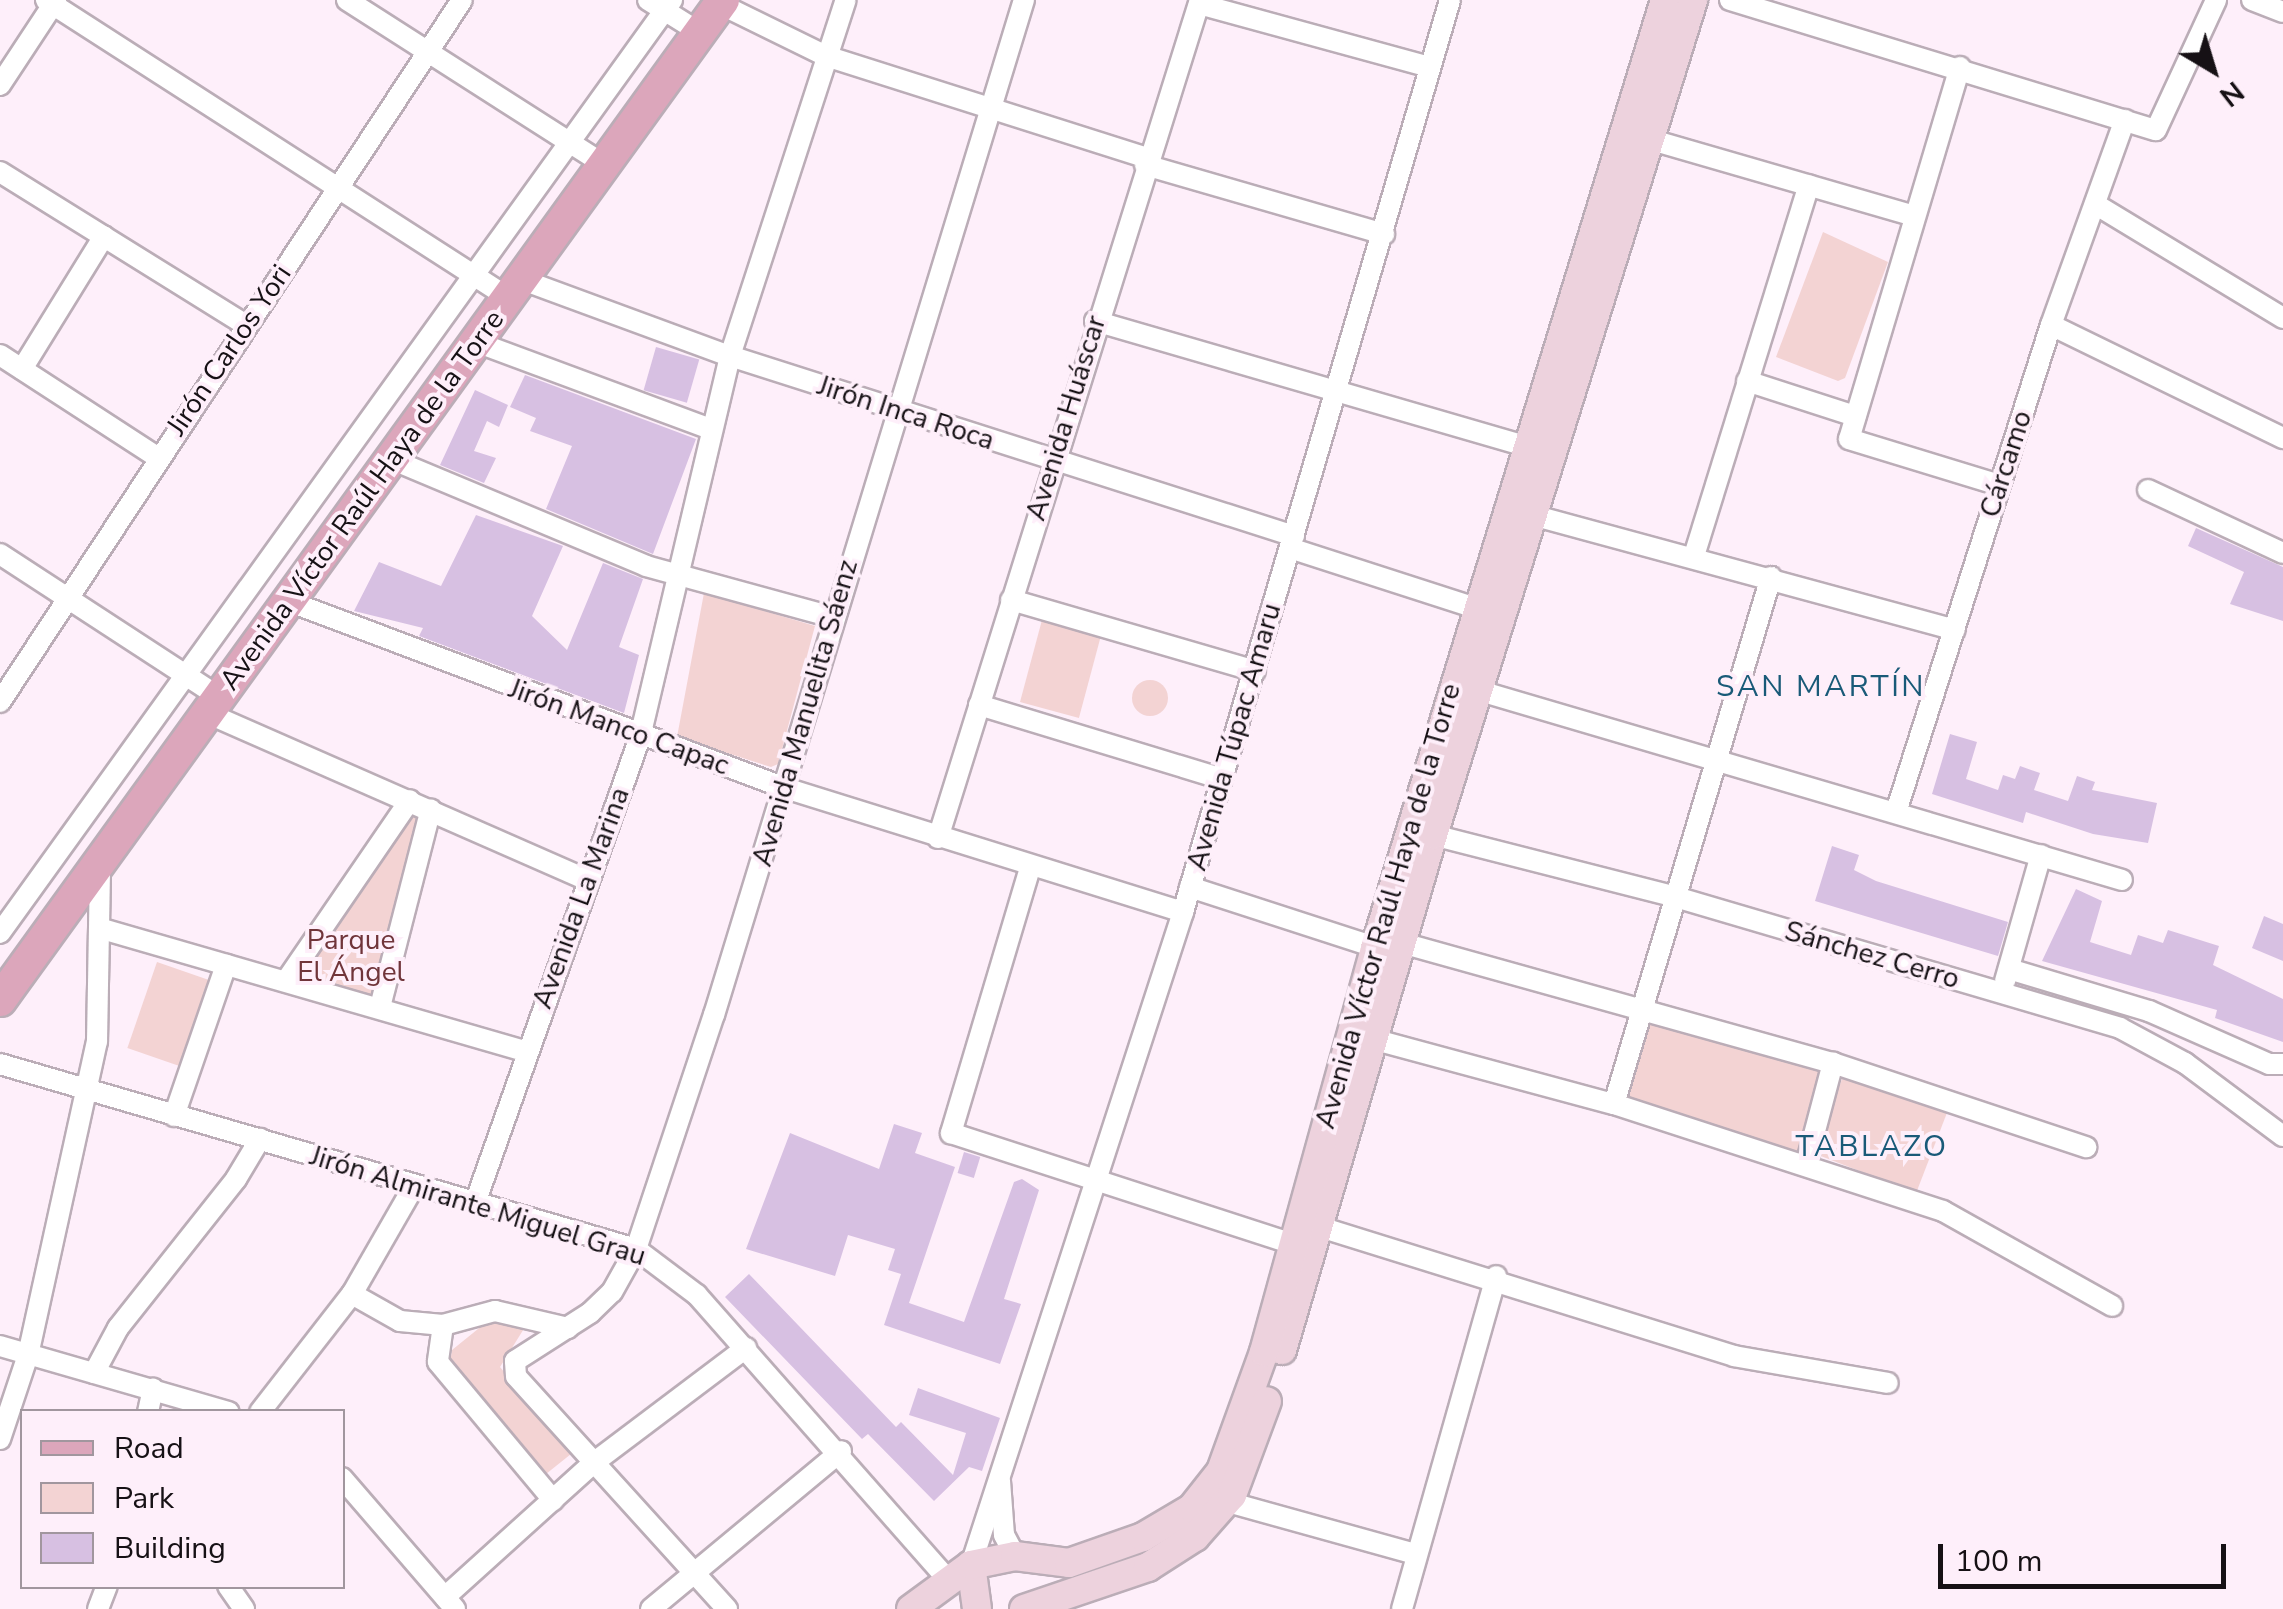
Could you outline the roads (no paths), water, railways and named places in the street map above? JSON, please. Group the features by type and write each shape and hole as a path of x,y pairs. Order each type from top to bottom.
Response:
{"main road":[{"name":"Avenida Víctor Raúl Haya de la Torre","path":"1028,1608 1148,1566 1195,1537 1228,1502 1255,1440 1376,1040 1392,949 1476,608 1665,0"},
{"name":"Avenida Víctor Raúl Haya de la Torre","path":"911,1609 959,1572 1015,1556 1068,1563 1092,1557 1172,1522 1207,1492 1234,1442 1264,1352 1290,1244 1480,692 1693,0"},
{"name":"Avenida Víctor Raúl Haya de la Torre","path":"0,1000 479,343 721,2"},
{"path":"1015,1556 1033,1581 1028,1608"},
{"path":"959,1572 977,1609"}],"street":[{"path":"346,0 424,54 605,165"},
{"name":"Jirón Carlos Yori","path":"0,702 157,457 462,0"},
{"name":"Avenida La Marina","path":"475,1204 525,1051 640,736 674,573 730,356 846,0"},
{"name":"Avenida Manuelita Sáenz","path":"592,1464 516,1376 515,1361 525,1350 568,1328 612,1292 636,1250 785,788 832,617 1024,0"},
{"name":"Avenida Túpac Amaru","path":"959,1572 1000,1469 1183,912 1450,0"},
{"path":"1730,0 1960,67 2156,130 2216,0"},
{"path":"2252,0 2283,12"},
{"path":"0,85 51,2"},
{"name":"Jirón Inca Roca","path":"51,2 474,276 1054,460 1476,608"},
{"path":"721,2 826,56 988,112 1384,234"},
{"path":"1200,2 1430,67"},
{"name":"Avenida Huáscar","path":"938,838 1095,321 1200,2"},
{"path":"0,933 474,276 661,4 700,32"},
{"path":"1960,67 1912,215 1849,439 1999,485"},
{"name":"Cárcamo","path":"1896,812 1999,485 2125,120"},
{"path":"1648,139 1912,215"},
{"path":"0,172 247,326"},
{"path":"1694,556 1808,185"},
{"path":"2095,204 2283,318"},
{"path":"22,369 104,236"},
{"path":"1095,321 1338,388 1526,446"},
{"path":"2052,325 2283,438"},
{"path":"479,343 710,429"},
{"path":"0,355 157,457"},
{"path":"1747,381 1855,416"},
{"path":"394,460 605,551 832,617"},
{"path":"2148,490 2283,553"},
{"path":"1532,515 1694,556 1954,630"},
{"path":"0,554 184,674 213,705 588,880"},
{"path":"1614,1104 1638,1010 1718,761 1770,577"},
{"path":"1011,600 1255,671"},
{"name":"Jirón Manco Capac","path":"288,601 785,788 1030,868 1183,912"},
{"path":"1480,692 2122,880"},
{"path":"979,704 1222,779"},
{"path":"286,981 410,800"},
{"path":"380,1007 431,810"},
{"name":"Sánchez Cerro","path":"1433,835 1672,896 2001,992 2149,1043 2283,1136"},
{"path":"2001,992 2041,855"},
{"path":"0,1439 28,1355 97,1042 102,929 100,862"},
{"path":"1030,868 951,1133 1290,1244"},
{"path":"1190,887 1392,949 1833,1063 2086,1147"},
{"path":"102,929 525,1051"},
{"path":"174,1116 226,965"},
{"path":"2009,969 2149,1010 2270,1064 2283,1064"},
{"path":"1376,1040 1614,1104 1943,1211 2112,1306"},
{"path":"1806,1165 1833,1063"},
{"name":"Jirón Almirante Miguel Grau","path":"0,1064 413,1188 636,1250 679,1278 959,1572"},
{"path":"94,1374 118,1328 260,1139"},
{"path":"262,1409 352,1294 413,1188"},
{"path":"1320,1226 1496,1276 1734,1356 1888,1383"},
{"path":"1402,1609 1496,1276"},
{"path":"352,1294 400,1321 443,1325 494,1311 568,1328"},
{"path":"443,1325 438,1362 553,1500"},
{"path":"0,1346 219,1409"},
{"path":"345,1481 450,1603 592,1464 746,1348"},
{"path":"149,1409 153,1389"},
{"path":"651,1609 693,1570 841,1451"},
{"path":"592,1464 728,1609"},
{"name":"Avenida Túpac Amaru","path":"1000,1469 1004,1535 1015,1556"},
{"path":"1228,1502 1416,1554"}],"district":[{"name":"SAN MARTÍN","path":"1821,687"},
{"name":"TABLAZO","path":"1872,1147"}],"park label":[{"name":"Parque El Ángel","path":"351,956"}]}
